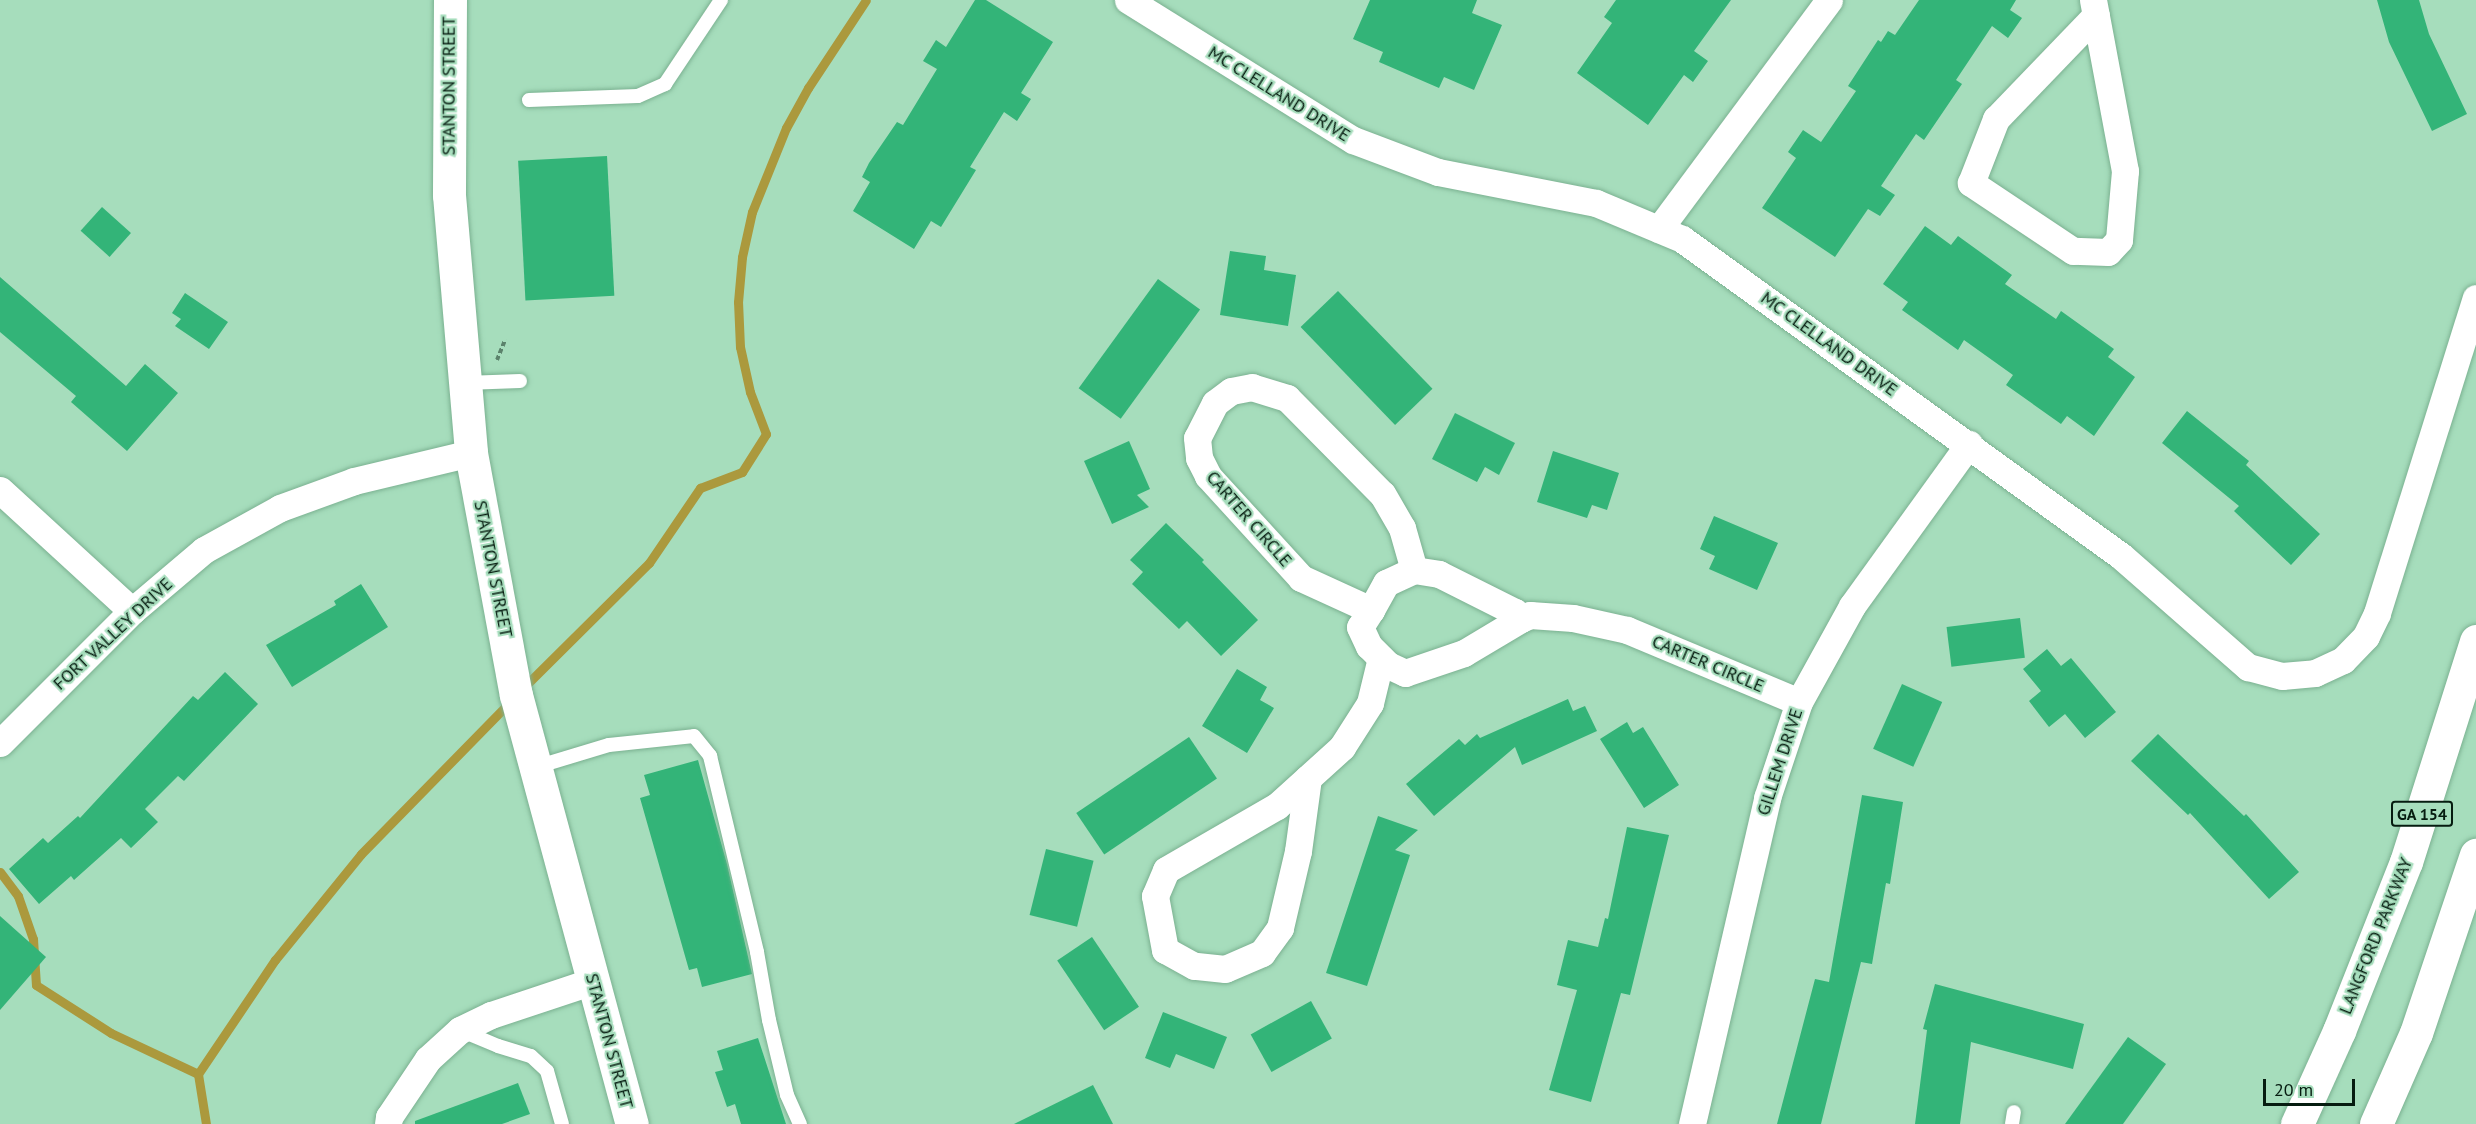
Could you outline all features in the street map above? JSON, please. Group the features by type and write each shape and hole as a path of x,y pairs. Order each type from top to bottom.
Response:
{"main road":[{"name":"STANTON STREET","path":"450,0 449,195 471,453 516,695 632,1124"},
{"name":"LANGFORD PARKWAY","path":"2297,1124 2338,1031 2406,862 2476,641"},
{"path":"2390,1124 2416,1033 2476,855"},
{"path":"2376,1124 2416,1033"}],"street":[{"path":"1659,229 1828,0"},
{"name":"MC CLELLAND DRIVE","path":"1145,4 1353,140 1438,172 1596,203 1682,239 1969,444 2121,556 2248,667 2282,676 2315,673 2343,660 2366,636 2377,613 2476,298"},
{"path":"2094,7 2126,171 2119,240 2108,252 2073,251 1971,183 1996,119 2094,7"},
{"name":"CARTER CIRCLE","path":"1371,610 1301,578 1208,476 1199,458 1197,438 1215,403 1232,392 1252,387 1287,398 1382,494 1402,528 1414,570"},
{"name":"GILLEM DRIVE","path":"1692,1124 1767,798 1799,702 1852,606 1969,444"},
{"name":"FORT VALLEY DRIVE","path":"0,743 132,611 204,550 280,508 354,481 471,453"},
{"path":"0,490 132,611"},
{"path":"1414,570 1439,573 1515,612 1521,619 1464,653 1406,673 1388,665 1369,646 1360,627 1371,610 1386,583 1414,570"},
{"name":"CARTER CIRCLE","path":"1521,619 1530,615 1574,618 1627,630 1799,702"},
{"path":"1308,778 1298,851 1280,928 1262,953 1225,969 1194,966 1166,950 1155,896 1166,870 1277,806 1342,747 1370,703 1382,658"},
{"path":"388,1124 389,1117 428,1059 460,1030 491,1015 593,981"}],"lane":[{"path":"529,100 638,96 665,84 722,0"},
{"path":"465,383 520,381"},
{"path":"535,767 609,745 694,736 710,756 757,951 769,1020 787,1095 800,1124"},
{"path":"460,1030 498,1046 531,1056 548,1071 562,1124"}],"building":[{"path":"975,0 986,0 1053,42 1021,93 1031,99 1017,121 1004,112 970,167 976,170 941,227 931,221 914,249 853,211 870,182 862,177 869,163 897,122 903,125 937,69 923,61 936,40 946,47"},
{"path":"1370,0 1477,0 1472,13 1502,25 1474,90 1444,77 1439,88 1379,62 1383,52 1353,39"},
{"path":"1616,0 1731,0 1694,51 1708,61 1693,82 1684,75 1648,125 1577,73 1612,23 1604,17"},
{"path":"1919,0 2016,0 2010,10 2022,18 2008,38 1992,26 1956,80 1962,84 1924,140 1916,134 1881,186 1895,195 1880,216 1868,209 1835,257 1762,208 1796,158 1788,152 1803,130 1821,142 1856,91 1848,86 1878,40 1881,42 1888,31 1895,35"},
{"path":"2377,0 2419,0 2429,34 2467,114 2432,131 2389,42"},
{"path":"607,156 614,296 525,300 518,161"},
{"path":"102,207 131,233 110,257 81,231"},
{"path":"1925,226 1951,245 1958,236 2012,275 2005,284 2056,319 2061,311 2114,349 2108,357 2135,377 2094,436 2067,416 2061,424 2006,385 2013,375 1964,340 1958,350 1902,310 1908,302 1883,284"},
{"path":"1230,251 1266,256 1264,270 1296,275 1288,326 1220,315"},
{"path":"0,277 126,386 145,364 178,393 127,451 71,402 76,396 0,332"},
{"path":"1158,279 1200,310 1121,419 1079,388"},
{"path":"1338,291 1432,389 1395,425 1301,327"},
{"path":"185,293 228,322 209,349 175,326 181,319 172,313"},
{"path":"2187,411 2249,461 2246,465 2320,534 2291,565 2234,511 2239,506 2162,443"},
{"path":"1455,413 1515,443 1499,475 1485,467 1477,482 1432,459"},
{"path":"1129,441 1150,489 1137,495 1149,507 1112,524 1084,461"},
{"path":"1553,451 1619,473 1607,510 1592,505 1587,518 1537,502"},
{"path":"1714,516 1778,543 1757,590 1709,569 1715,556 1700,549"},
{"path":"1166,523 1204,560 1202,562 1258,620 1221,656 1187,621 1179,629 1132,584 1143,572 1130,560"},
{"path":"361,584 388,627 292,687 266,645 336,605 334,601"},
{"path":"2020,618 2025,658 1951,667 1947,627"},
{"path":"2047,649 2061,666 2071,658 2116,712 2085,738 2065,714 2049,727 2029,701 2041,691 2023,669"},
{"path":"1237,669 1267,687 1260,700 1274,708 1247,753 1202,726"},
{"path":"225,672 258,704 184,781 178,776 145,809 158,822 131,848 121,838 74,880 71,876 39,904 9,869 43,838 48,843 78,816 80,818 193,696 198,700"},
{"path":"1902,684 1942,702 1913,767 1873,749"},
{"path":"1568,699 1573,711 1585,706 1597,731 1522,765 1515,747 1434,816 1406,784 1459,739 1465,745 1477,734 1480,738"},
{"path":"1627,722 1633,733 1643,727 1679,785 1644,808 1600,739"},
{"path":"2158,734 2244,816 2246,814 2299,872 2269,899 2190,813 2188,815 2131,761"},
{"path":"1189,737 1217,778 1104,855 1076,813"},
{"path":"698,760 727,864 752,974 702,987 697,968 689,970 640,798 650,795 644,775"},
{"path":"1862,795 1903,802 1890,884 1886,883 1872,964 1861,962 1821,1124 1777,1124 1815,979 1829,982"},
{"path":"1378,816 1418,830 1395,850 1410,855 1367,986 1326,973"},
{"path":"1627,827 1669,835 1630,995 1621,993 1591,1102 1549,1090 1577,990 1557,985 1568,940 1598,947 1605,918 1608,919"},
{"path":"1046,849 1094,861 1077,927 1030,915"},
{"path":"0,916 46,957 0,1010"},
{"path":"1092,937 1139,1007 1104,1030 1057,960"},
{"path":"1935,984 2084,1024 2073,1069 1971,1042 1960,1124 1915,1124 1927,1030 1923,1029"},
{"path":"1311,1001 1332,1039 1271,1072 1251,1034"},
{"path":"1163,1012 1227,1037 1214,1069 1176,1054 1170,1068 1145,1058"},
{"path":"2128,1037 2166,1064 2123,1124 2065,1124"},
{"path":"758,1038 786,1124 741,1124 735,1104 727,1107 715,1072 723,1070 717,1051"},
{"path":"518,1083 530,1114 502,1124 415,1124 415,1121"},
{"path":"1093,1085 1113,1124 1014,1124"}],"waterway":[{"path":"522,689 649,563 700,488 742,472 766,434 750,392 740,347 738,302 742,257 752,212 786,128 808,88 866,0"},
{"path":"206,1124 198,1074 275,960 361,854 511,701"},
{"path":"0,872 18,896 33,939 36,985 111,1033 198,1074"}]}
